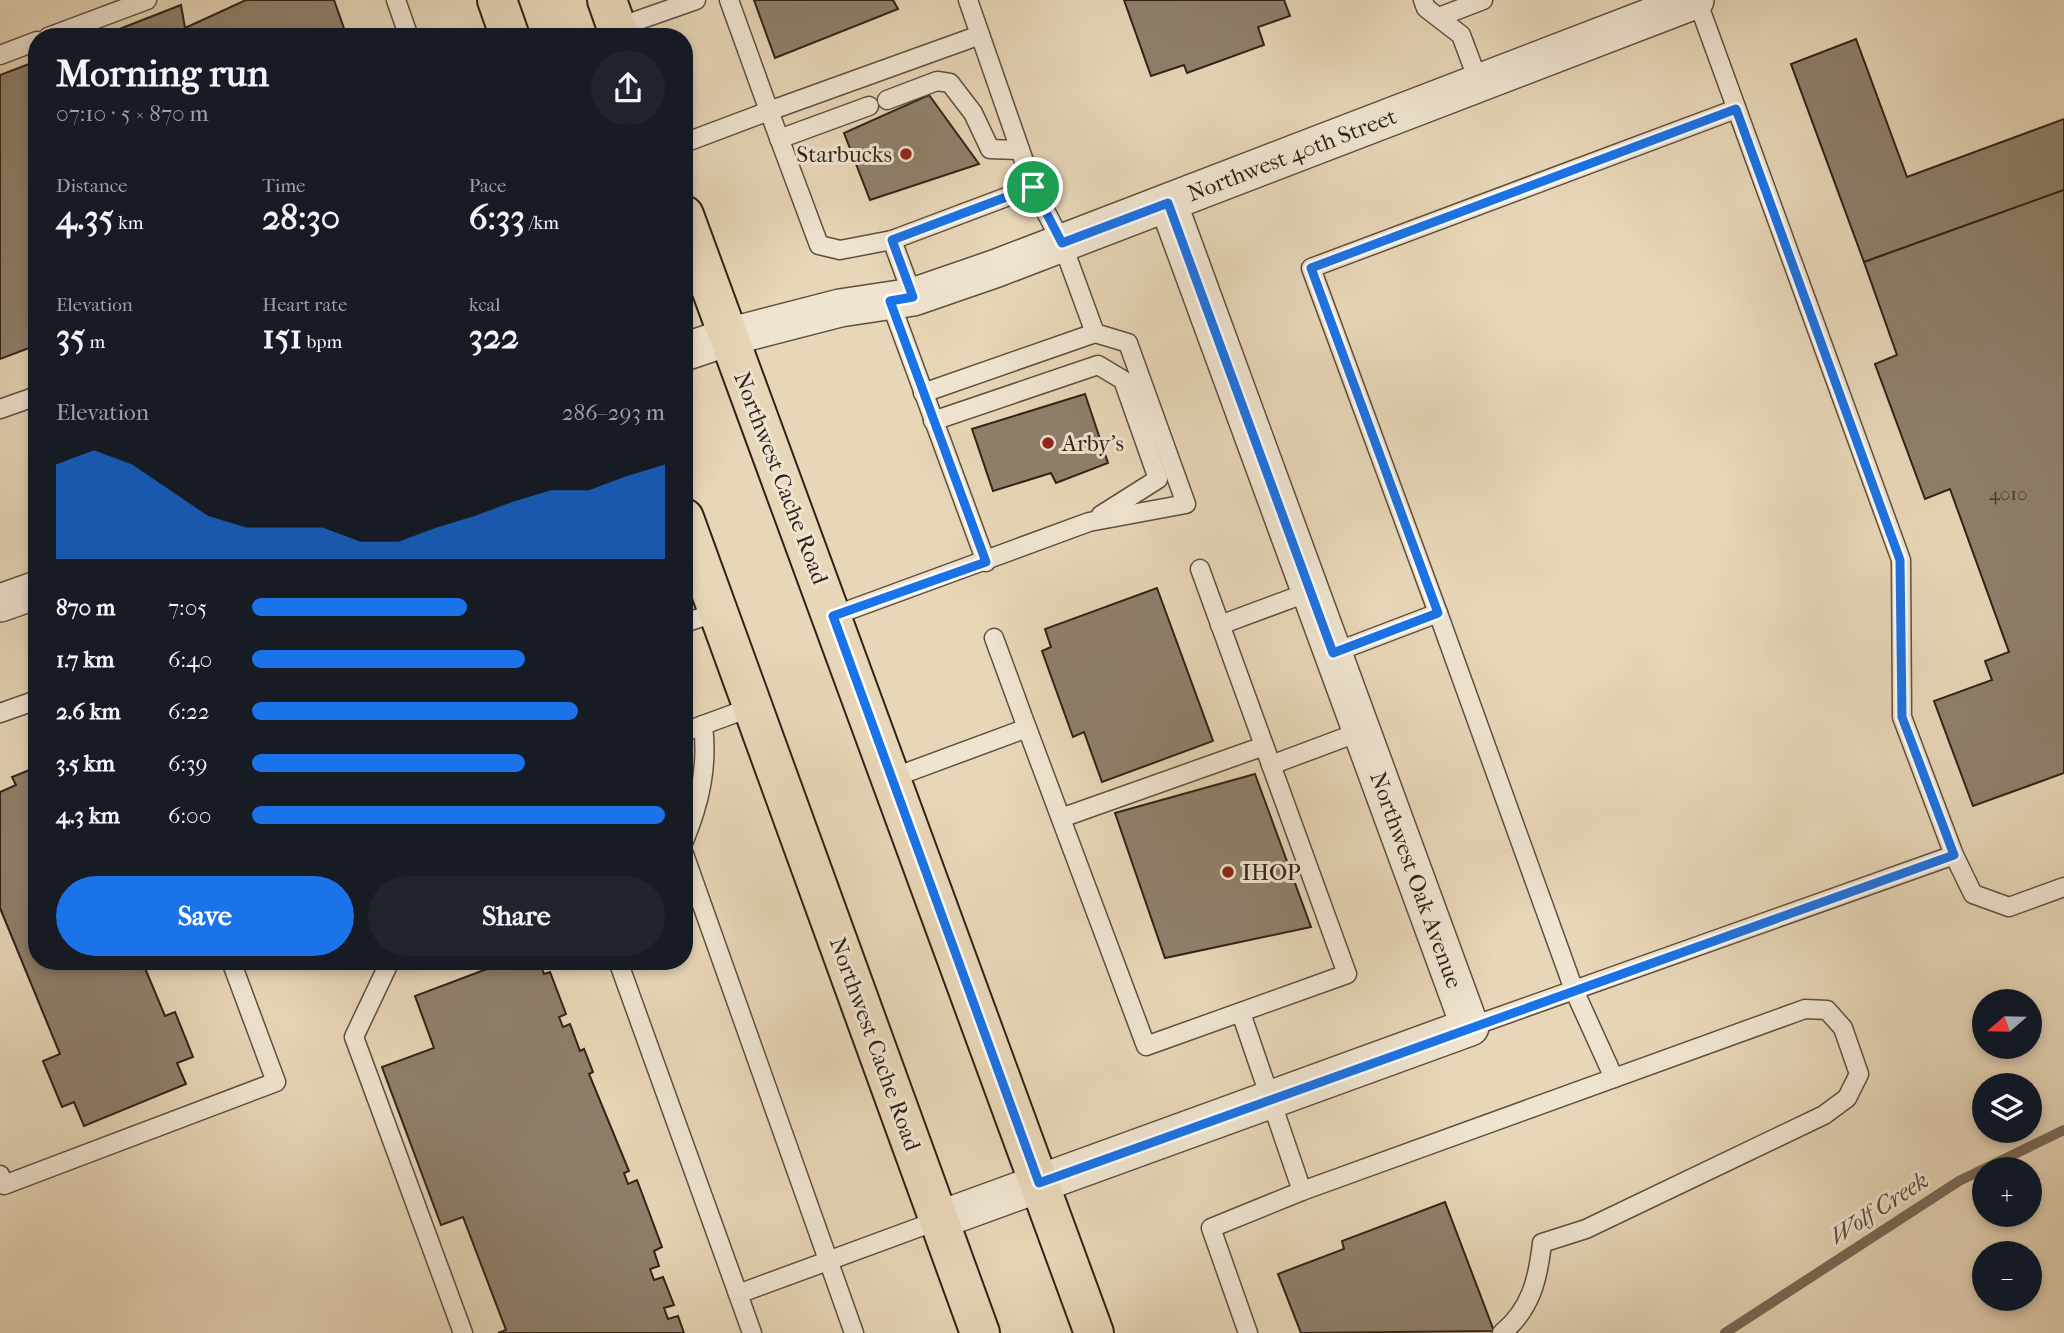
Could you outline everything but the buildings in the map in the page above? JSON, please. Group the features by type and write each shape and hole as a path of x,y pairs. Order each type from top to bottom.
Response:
{"main road":[{"path":"497,0 507,28"},
{"name":"Northwest Cache Road","path":"693,240 1094,1333"},
{"name":"Northwest Cache Road","path":"693,571 701,618 752,707 980,1333"}],"street":[{"name":"Northwest 40th Street","path":"693,349 728,337 840,308 902,299 1062,243 1696,0"},
{"name":"Northwest Oak Avenue","path":"1168,203 1470,1027"},
{"path":"0,603 28,593"},
{"path":"939,1220 1470,1027"}],"lane":[{"path":"72,28 147,0"},
{"path":"396,0 406,28"},
{"path":"614,22 696,0"},
{"path":"729,0 818,245 840,250 892,240 1033,187"},
{"path":"968,0 1033,187 1062,243 1094,333"},
{"path":"1423,0 1426,8 1461,35 1479,83"},
{"path":"1439,17 1483,0"},
{"path":"1696,0 1900,560 1902,717 1954,855 1973,894 2009,907 2064,887"},
{"path":"693,140 980,35"},
{"path":"0,55 28,44"},
{"path":"887,100 937,81 950,83 973,113 990,149 1020,150"},
{"path":"779,139 869,106"},
{"path":"1614,1078 1574,989 1311,268 1736,109"},
{"path":"892,240 923,393 986,562"},
{"path":"833,616 1089,522 1185,504 1128,343 1094,333 923,393"},
{"path":"933,421 1098,365 1123,380 1158,479 1089,522"},
{"path":"0,409 28,399"},
{"path":"994,638 1146,1046 1347,974 1200,569"},
{"path":"1220,625 1309,592"},
{"path":"1333,653 1438,613"},
{"path":"0,713 28,703"},
{"path":"693,729 752,707"},
{"path":"693,818 700,801 706,752 704,725"},
{"path":"892,778 1027,728"},
{"path":"1271,765 1362,731"},
{"path":"1061,818 1264,746"},
{"path":"1470,1027 1954,855"},
{"path":"693,879 854,1333"},
{"path":"0,1175 4,1185 276,1082 234,970"},
{"path":"386,970 354,1037 463,1333"},
{"path":"621,970 752,1333"},
{"path":"1248,1333 1211,1228 1302,1191 1805,1009 1827,1010 1843,1028 1859,1074 1847,1098 1824,1115 1586,1229 1542,1244 1538,1281 1514,1323 1502,1333"},
{"path":"1241,1013 1273,1098 1302,1191"},
{"path":"738,1294 939,1220"}],"waterway":[{"name":"Wolf Creek","path":"1725,1333 1959,1181 2064,1130"}],"place":[{"name":"Starbucks","path":"906,154"},
{"name":"Arby's","path":"1048,443"},
{"name":"IHOP","path":"1228,872"}],"route":[{"path":"1736,109 1900,560 1902,717 1954,855 1039,1183 833,616 986,562 890,301 913,297 892,240 1033,187 1062,243 1168,203 1333,653 1438,613 1311,268 1736,109"}]}
